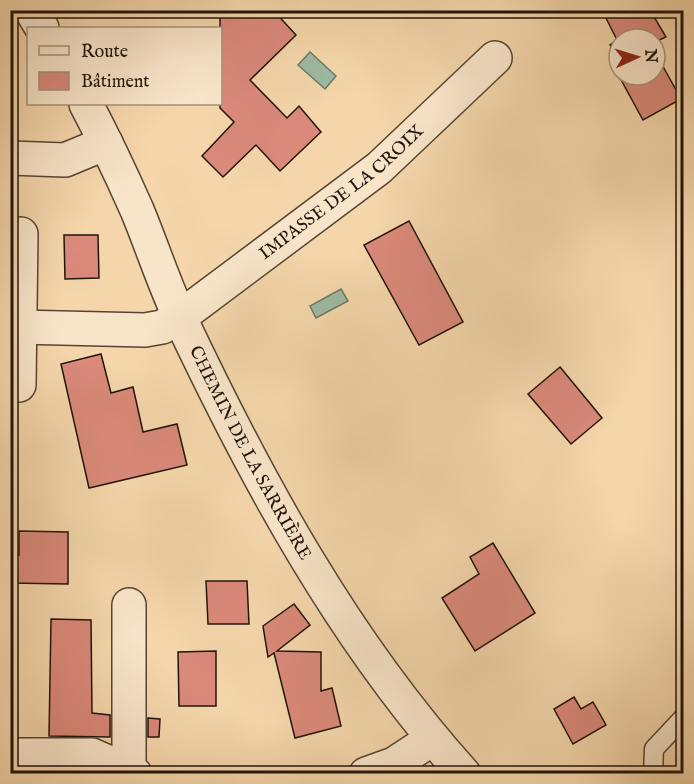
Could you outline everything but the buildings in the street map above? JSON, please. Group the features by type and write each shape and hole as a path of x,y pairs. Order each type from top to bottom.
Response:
{"street":[{"path":"31,10 41,27"},
{"name":"IMPASSE DE LA CROIX","path":"19,327 145,330 162,327 180,317 379,168 495,58"},
{"name":"CHEMIN DE LA SARRIÈRE","path":"87,105 106,143 180,317 250,462 382,675 464,774"},
{"path":"10,158 65,160 106,143"},
{"path":"19,385 21,234"},
{"path":"10,755 92,755 132,772 129,605"},
{"path":"366,774 394,764 432,738"}],"lane":[{"path":"653,774 654,749 684,717"}],"shaded area":[{"path":"310,52 336,76 325,89 298,65"},
{"path":"341,289 348,301 316,318 310,306"}]}
